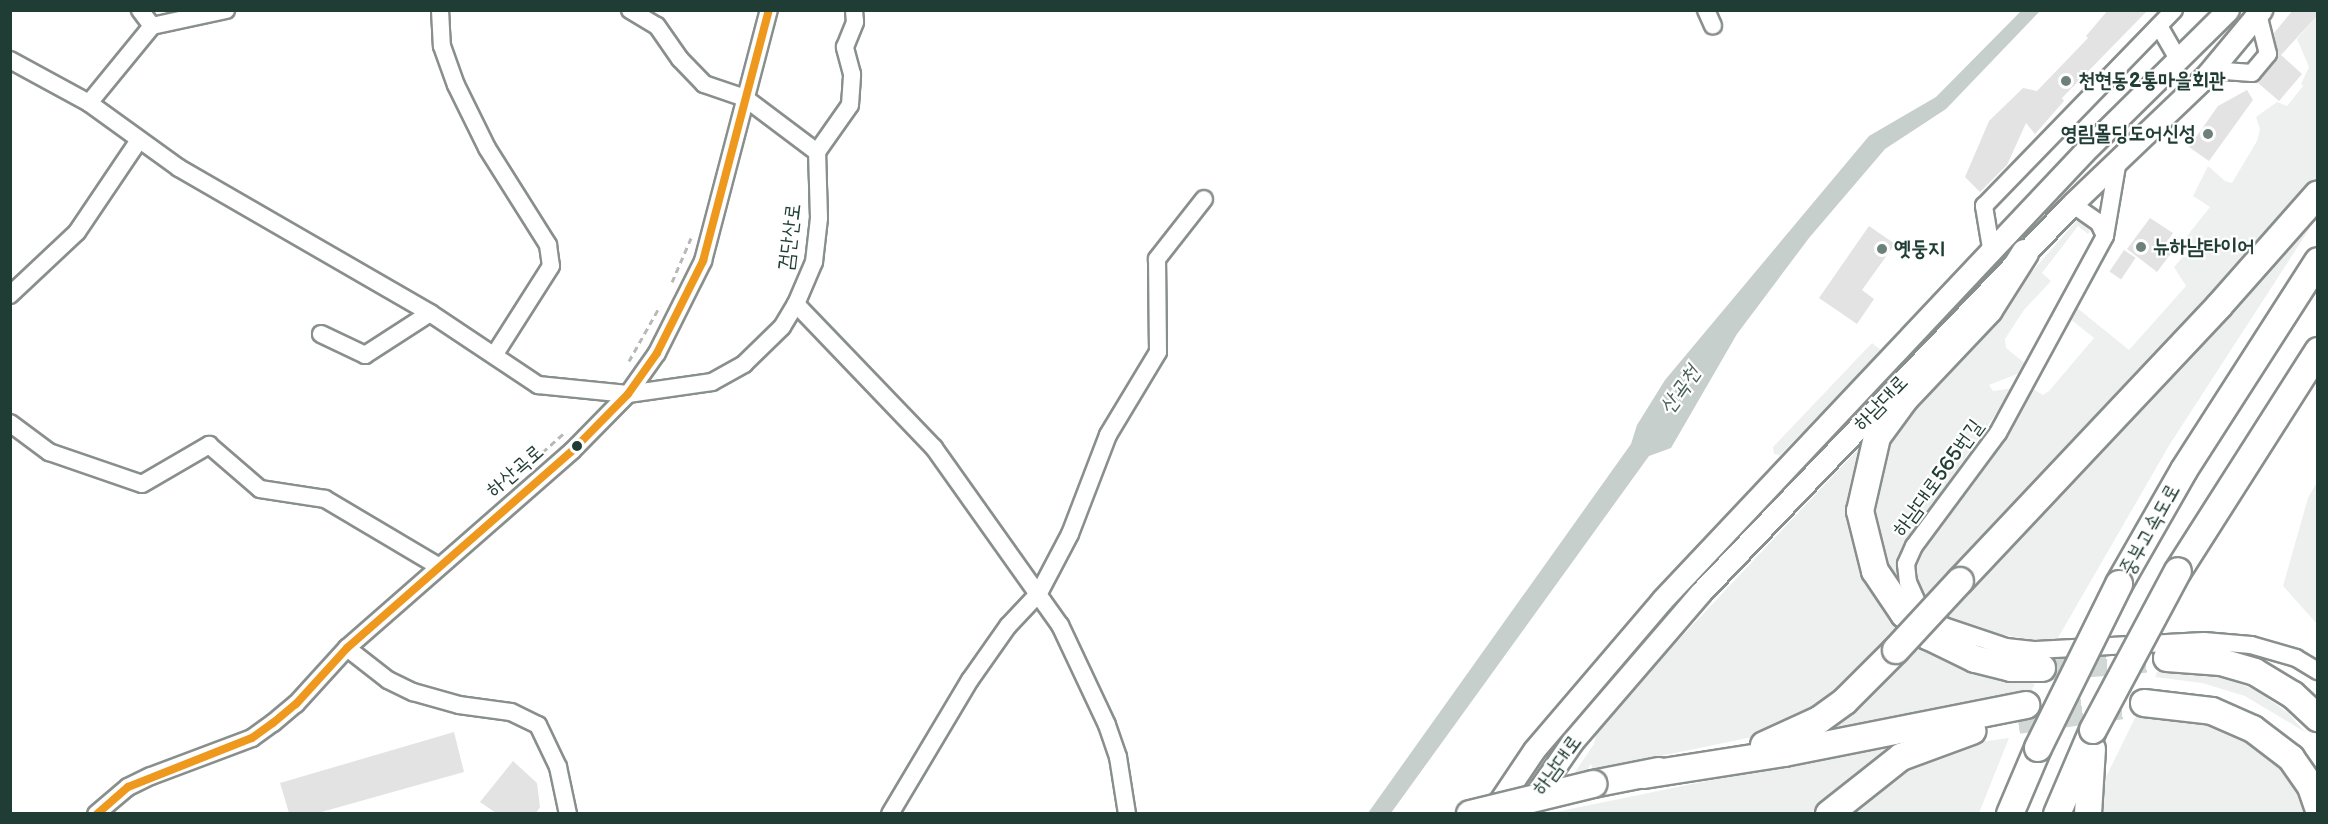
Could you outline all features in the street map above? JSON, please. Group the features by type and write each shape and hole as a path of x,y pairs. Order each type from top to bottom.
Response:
{"highway":[{"path":"1644,775 1788,736 1845,701 1896,650 2219,306 2318,195"},
{"path":"2025,253 1989,310 1904,400 1877,437 1860,511 1875,570 1904,614 1928,636 1975,659 2011,668 2042,668"},
{"name":"중부고속도로","path":"2010,813 2038,748 2119,584 2184,470 2318,261"},
{"path":"2057,813 2093,730 2178,571 2318,351"},
{"path":"2167,658 2221,662 2254,672 2294,695 2318,718"},
{"path":"2318,770 2292,741 2243,713 2221,704 2148,698 2212,711 2253,729 2291,758 2311,787 2318,807"},
{"path":"1487,813 1593,784 2022,713 1943,739 1901,757 1829,813"},
{"path":"2088,813 2093,730"}],"main road":[{"name":"하남대로","path":"1487,813 1534,750 1616,652 1992,254 2084,152 2228,10"},
{"name":"하남대로","path":"1522,813 1572,742 1701,592 2072,204 2211,69 2259,12"}],"street":[{"path":"140,10 152,26"},
{"path":"89,104 152,26 226,10"},
{"path":"440,10 442,46 456,85 486,148 548,245 551,266 495,354"},
{"path":"630,10 657,26 680,59 704,84 744,98 817,152 850,105 852,74 845,47 855,22 854,10"},
{"name":"하산곡로","path":"96,813 128,787 252,738 296,704 346,648 572,452 628,394 662,344 703,261 769,10"},
{"path":"1706,10 1713,26"},
{"path":"1992,254 1984,206 2174,10"},
{"path":"2211,69 2252,73 2268,54 2259,12"},
{"path":"2159,26 2178,59"},
{"name":"검단산로","path":"10,60 89,104 179,168 430,313 495,354 538,385 628,394 712,382 744,364 782,327 796,304 814,262 819,218 817,152"},
{"path":"10,295 76,232 139,140"},
{"name":"하남대로565번길","path":"2118,160 2105,236 1998,434 1914,546 1906,564 1908,582 1917,602 1944,626 2006,647 2036,650 2204,641 2251,645 2296,658 2318,671"},
{"path":"890,813 970,680 1008,626 1039,593 1074,525 1108,435 1158,352 1157,259 1204,199"},
{"path":"2072,204 2099,223 2105,236"},
{"path":"796,304 934,448 1039,593 1080,662 1107,725 1118,757 1127,813"},
{"path":"321,334 365,355 430,313"},
{"path":"10,423 49,453 141,484 210,445 260,489 325,499 438,566"},
{"path":"346,648 388,680 412,692 459,705 510,712 538,725 558,766 568,813"}],"path":[{"path":"669,291 691,236"},
{"path":"628,364 664,300"},
{"path":"524,469 572,426"}],"shaded area":[{"path":"2317,16 2318,178 1924,604 1913,577 1915,560 2006,434 2032,388 2043,395 2049,391 2094,338 2069,318 2076,307 2129,350 2186,286 2174,267 2189,250 2183,241 2210,207 2193,196 2208,166 2225,181 2232,183 2257,141 2260,129 2256,117 2277,102 2287,106 2303,86 2301,84 2309,67 2297,39"},
{"path":"2079,218 2090,231 2088,234 2078,226 2042,273 2051,281 2024,310 2005,339 2006,348 2027,365 2017,374 1989,385 1993,391 2014,388 1904,545 1897,570 1901,591 1890,582 1869,512 1887,437"},
{"path":"2308,224 2310,228 2170,444 2055,643 1991,633 1943,615"},
{"path":"1872,343 1882,351 1780,455 1774,454 1773,447"},
{"path":"1863,444 1850,493 1853,540 1872,593 1901,629 1820,707 1762,735 1593,770 1591,764 1586,771 1575,772 1594,744 1597,729 1622,700"},
{"path":"2317,482 2317,624 2283,586 2308,498"},
{"path":"1917,642 1961,668 2035,684 2031,691 1811,736"},
{"path":"2157,672 2199,672 2230,679 2257,691 2288,713 2305,732 2245,696 2202,683 2155,677"},
{"path":"2154,711 2178,713 2245,735 2293,776 2309,814 2097,814 2104,781 2135,718"},
{"path":"2009,738 1979,813 1843,814 1889,774 1972,743"},
{"path":"1911,739 1850,780 1815,813 1546,814"}],"water":[{"name":"산곡천","path":"2021,11 2040,11 1946,109 1885,149 1809,238 1737,334 1671,448 1649,456 1391,813 1368,813 1631,444 1637,425 1665,380 1869,136 1936,97"}],"building":[{"path":"2108,10 2148,10 2062,98 2064,101 2035,134 2026,123 2007,165 1980,192 1965,177 1989,121 2023,88 2037,91 2088,38 2086,36"},
{"path":"2293,10 2318,10 2318,15 2281,55 2302,74 2279,101 2257,82 2278,57 2274,33"},
{"path":"2247,90 2253,100 2209,161 2189,147 2218,106"},
{"path":"2150,218 2173,233 2164,246 2172,252 2157,272 2127,249"},
{"path":"1869,226 1895,244 1862,290 1874,299 1857,324 1819,298"},
{"path":"2124,250 2136,258 2121,279 2109,272"},
{"path":"454,732 464,772 318,813 289,813 280,783"},
{"path":"513,761 537,783 540,807 536,813 496,813 480,802"}],"tunnel":[{"path":"2042,668 2167,658"},
{"path":"2018,721 2144,703"}],"transit line":[{"path":"97,814 128,787 252,738 273,723 296,704 347,648 572,451 628,394 657,353 703,261 769,10"}],"place":[{"name":"천현동2통마을회관","path":"2066,81"},
{"name":"영림몰딩도어신성","path":"2208,134"},
{"name":"뉴하남타이어","path":"2141,247"},
{"name":"옛둥지","path":"1882,249"}]}
